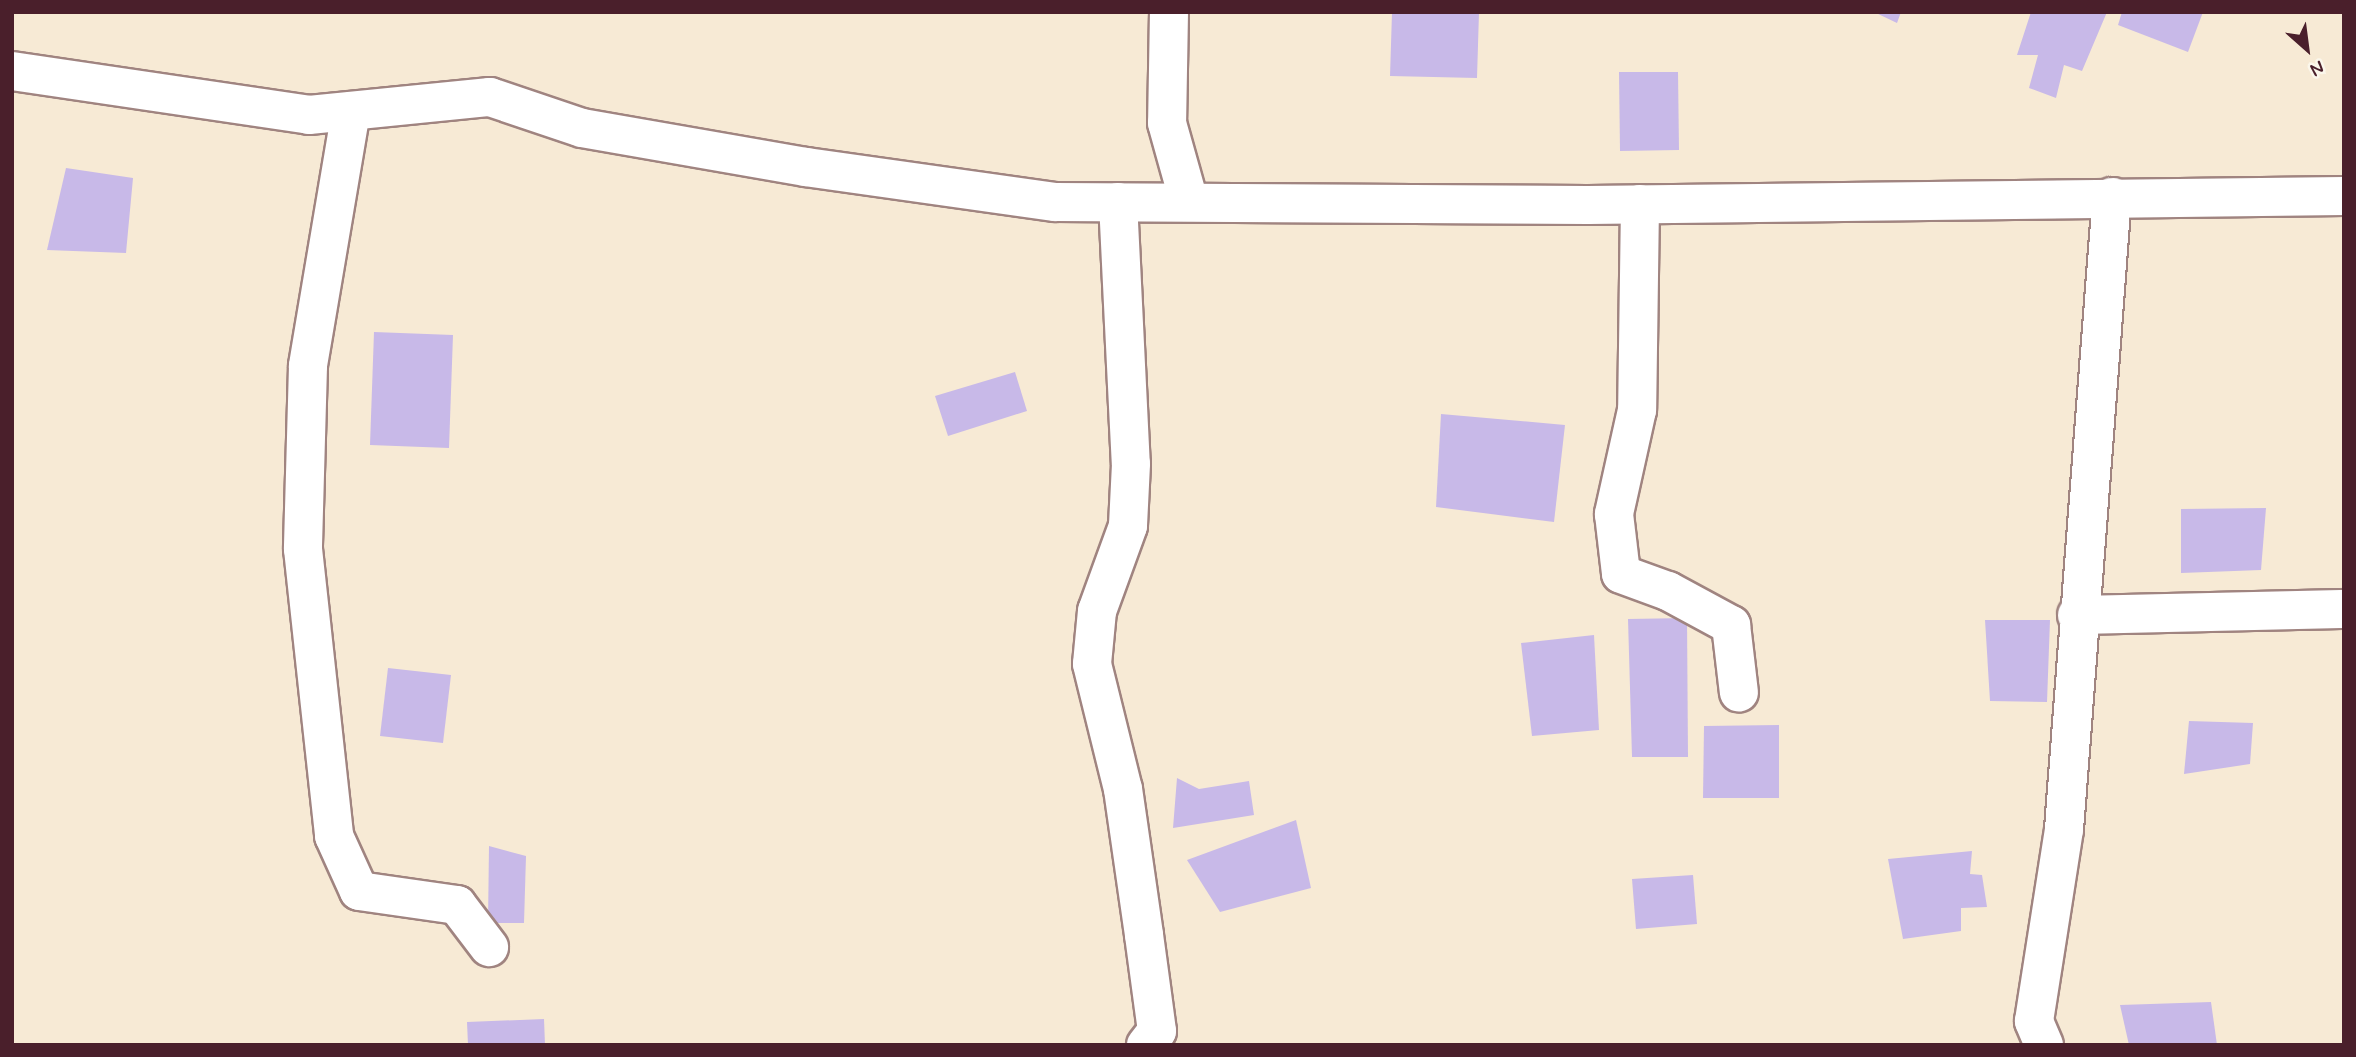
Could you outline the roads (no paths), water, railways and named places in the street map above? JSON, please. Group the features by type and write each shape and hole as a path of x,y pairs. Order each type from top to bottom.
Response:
{"street":[{"path":"1169,12 1167,123 1189,202"},
{"path":"12,71 309,115 490,97 582,128 806,167 1055,202 1640,204 2344,196"},
{"path":"352,111 308,366 303,549 334,836 359,891 457,905 489,947"},
{"path":"2044,1045 2034,1021 2064,829 2077,615 2112,197"},
{"path":"1118,202 1131,464 1128,526 1097,611 1092,664 1123,789 1146,948 1157,1031 1146,1045"},
{"path":"1640,204 1637,410 1614,514 1620,574 1668,590 1731,625 1739,693"},
{"path":"2077,615 2344,609"}]}
